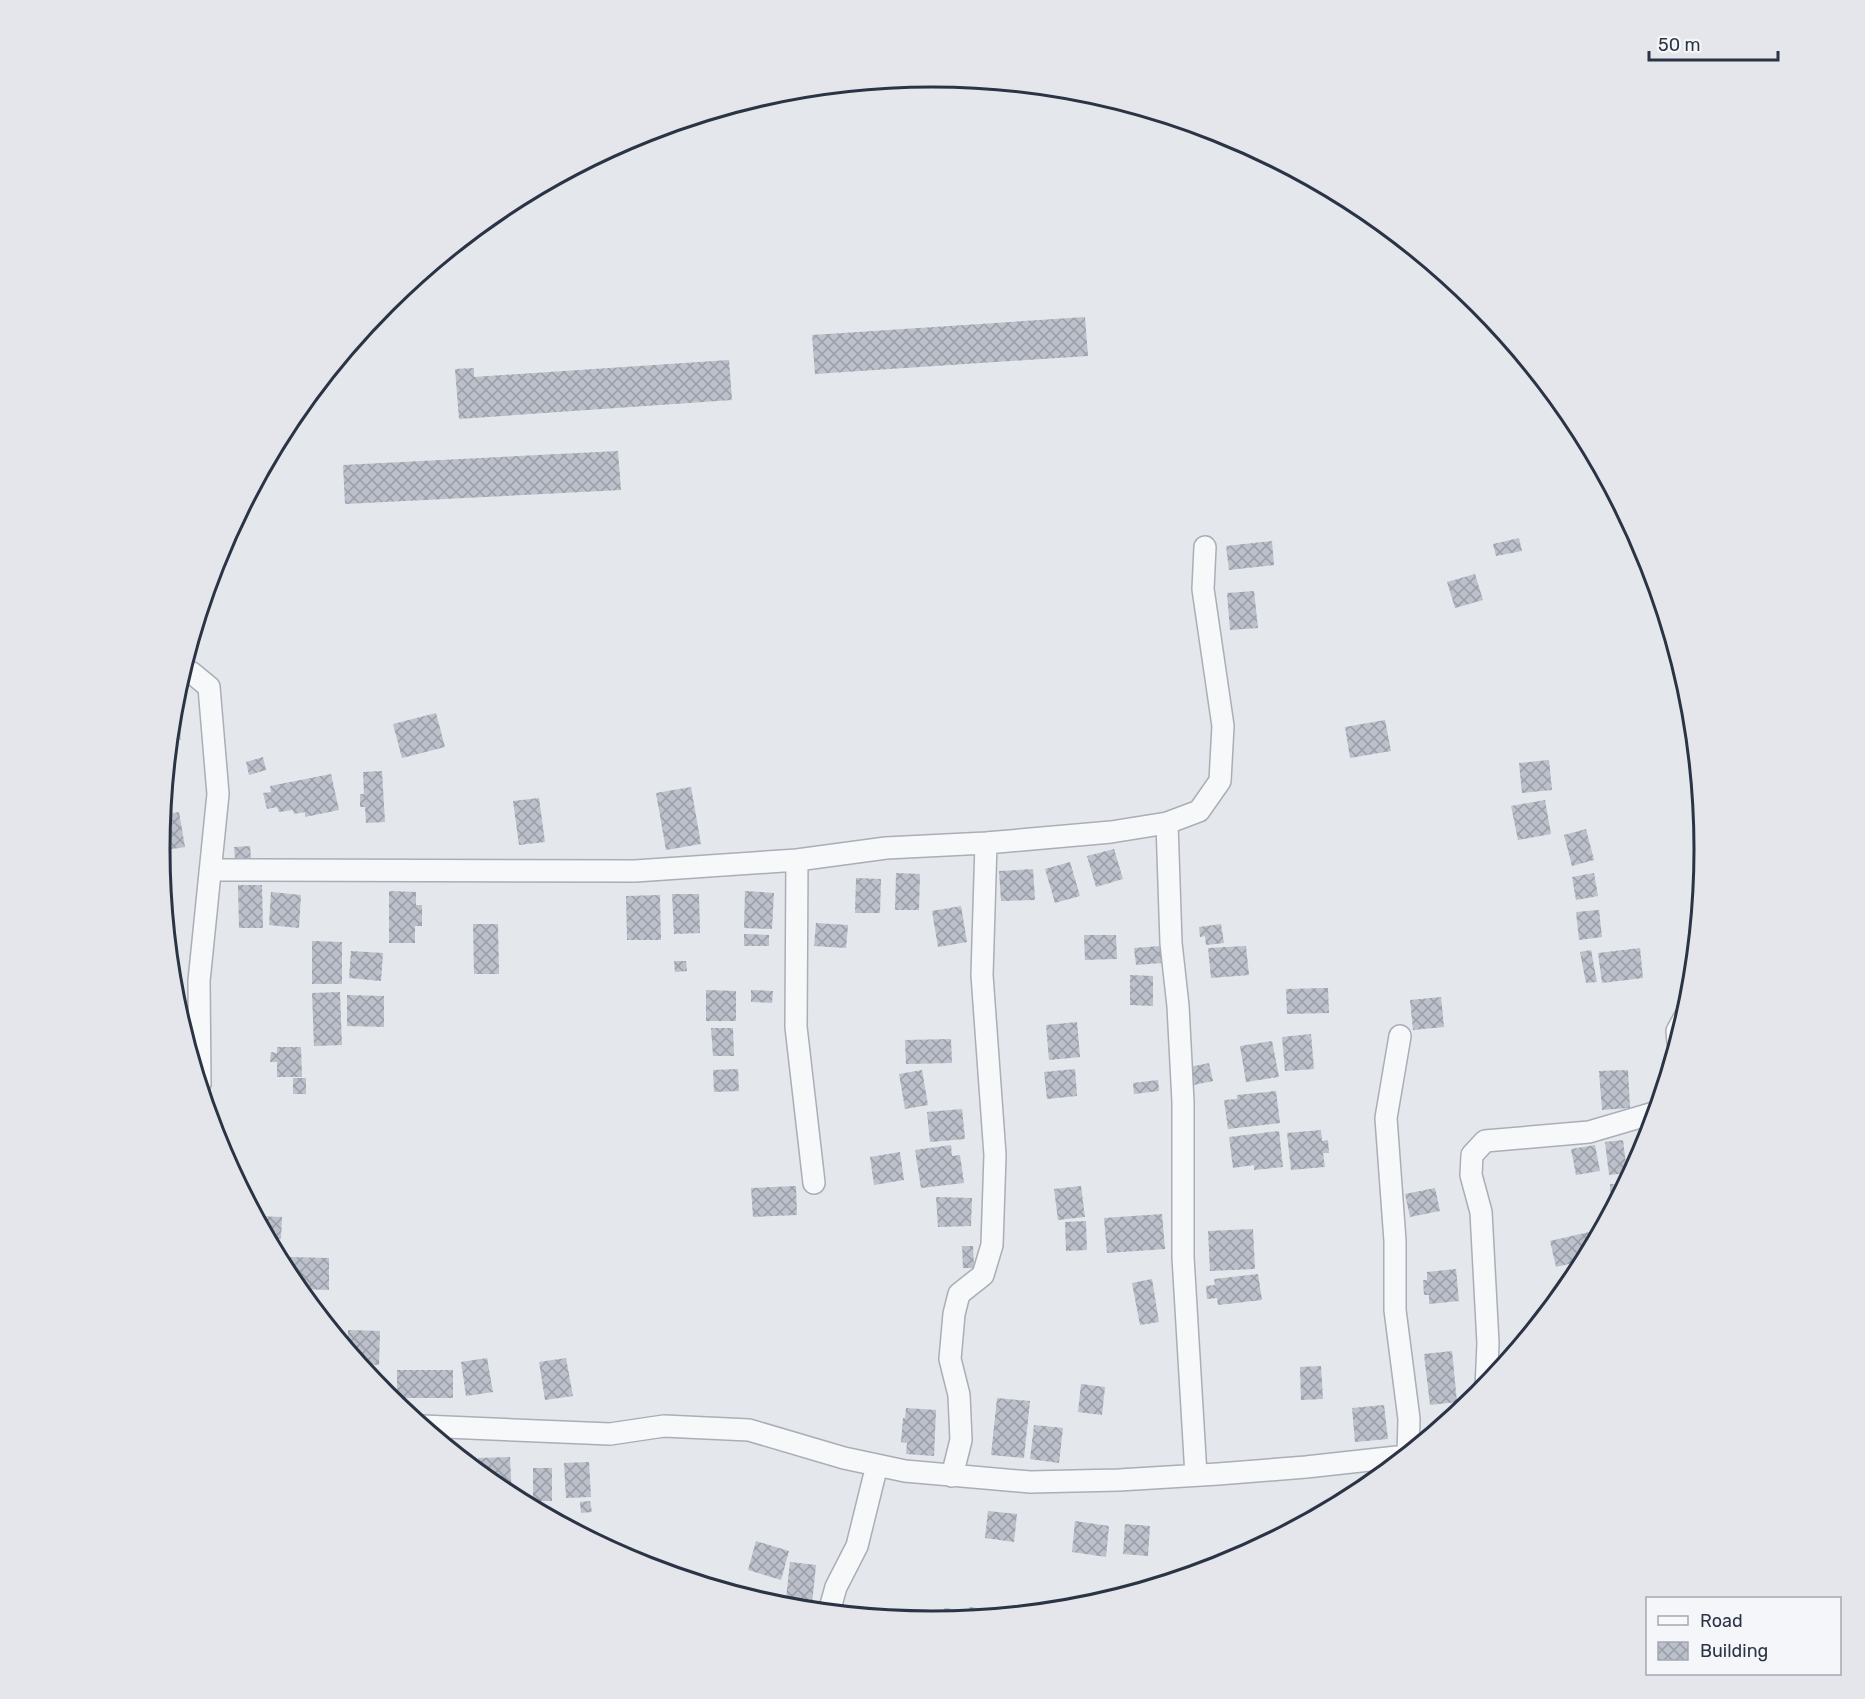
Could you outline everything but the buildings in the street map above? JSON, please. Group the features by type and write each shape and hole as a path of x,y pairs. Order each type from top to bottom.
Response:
{"street":[{"path":"211,870 635,871 797,860 886,848 986,843 1111,832 1167,823 1199,811 1220,781 1223,726 1203,589 1205,547"},
{"path":"191,673 209,687 218,794 199,981 200,1060"},
{"path":"1167,823 1171,943 1178,1006 1183,1102 1183,1257 1196,1475"},
{"path":"952,1476 961,1440 959,1395 950,1359 954,1314 959,1294 983,1275 992,1245 995,1155 982,975 986,843"},
{"path":"797,860 796,1027 814,1183"},
{"path":"1400,1036 1386,1118 1395,1240 1395,1310 1409,1419 1408,1445"},
{"path":"1487,1373 1488,1343 1481,1212 1471,1175 1472,1155 1485,1141 1589,1132 1647,1115"},
{"path":"434,1426 610,1434 664,1426 749,1430 844,1458 905,1471 1030,1482 1196,1475 1392,1458"},
{"path":"831,1605 836,1587 857,1546 877,1465"}]}
